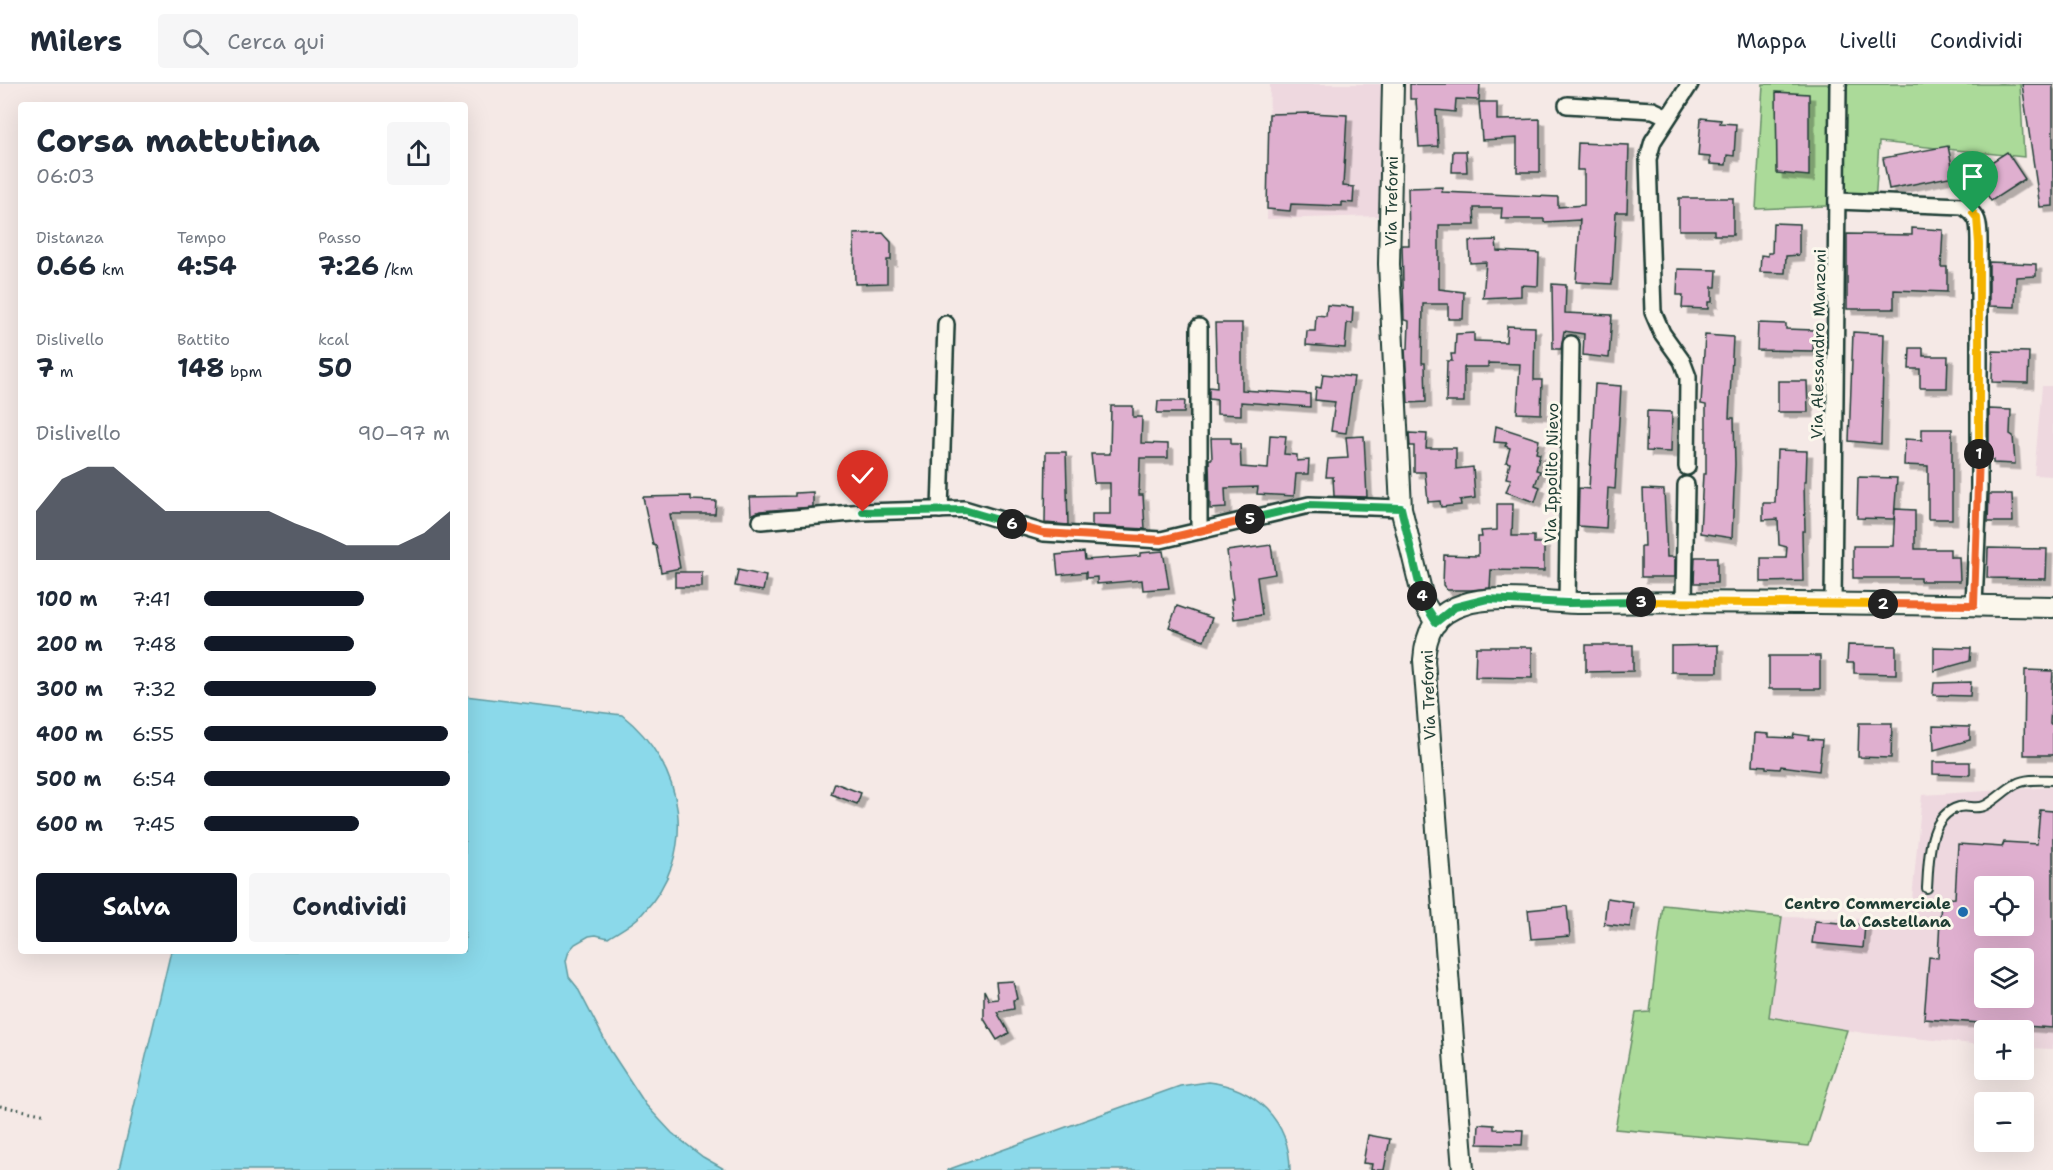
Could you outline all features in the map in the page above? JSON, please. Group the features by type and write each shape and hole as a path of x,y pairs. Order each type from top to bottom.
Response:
{"street":[{"name":"Via Treforni","path":"1393,84 1389,264 1401,508 1424,603 1436,622 1426,639 1425,693 1462,1170"},
{"path":"1687,467 1688,377 1682,361 1662,333 1653,312 1648,159 1653,141 1690,84"},
{"name":"Via Alessandro Manzoni","path":"1833,604 1838,84"},
{"path":"1567,105 1653,110 1668,117"},
{"path":"1837,201 1963,206 1977,218 1979,477 1974,605"},
{"path":"940,510 946,324"},
{"path":"1199,327 1199,531"},
{"name":"Via Ippolito Nievo","path":"1567,603 1571,344"},
{"path":"1684,602 1686,485"},
{"path":"760,520 863,512 964,510 1044,533 1161,540 1309,505 1401,508"},
{"path":"1436,622 1455,607 1487,599 1567,603 1684,602 2053,607"}],"lane":[{"path":"1927,888 1930,853 1937,826 1948,814 1959,807 1983,807 2017,783 2053,780"}],"path":[{"path":"0,1106 47,1115"}],"shaded area":[{"path":"1270,84 1388,84 1380,216 1267,219"},
{"path":"2042,386 2053,386 2053,476 2034,475"},
{"path":"2053,787 2053,1049 2034,1048 2034,1020 1974,1020 1974,1044 1864,1033 1769,1017 1782,917 1910,920 1922,795"}],"green space":[{"path":"1763,84 2020,84 2024,157 1879,142 1875,204 1756,209"},
{"path":"1663,905 1782,917 1769,1017 1847,1030 1809,1146 1615,1129 1636,1013 1650,1012"}],"water":[{"path":"468,696 622,715 643,735 660,759 671,784 677,810 678,837 672,864 660,890 634,921 608,938 589,936 575,944 569,951 566,961 569,977 577,987 610,1050 646,1105 672,1133 703,1157 726,1170 119,1170 170,954 468,954"},
{"path":"1208,1082 1241,1091 1255,1099 1267,1110 1284,1136 1290,1170 947,1170 1180,1086"}],"building":[{"path":"1410,84 1480,84 1479,100 1456,99 1455,112 1436,110 1438,146 1419,147 1416,99 1410,99"},
{"path":"2022,84 2053,84 2053,206 2040,207"},
{"path":"1776,92 1809,94 1809,176 1777,173"},
{"path":"1479,102 1497,102 1497,120 1540,119 1540,172 1517,172 1517,138 1482,140"},
{"path":"1269,114 1347,115 1343,186 1354,187 1353,203 1342,202 1342,206 1291,204 1290,211 1267,209"},
{"path":"1701,118 1736,124 1734,156 1727,155 1726,165 1710,164 1710,157 1698,156"},
{"path":"1578,143 1629,145 1627,212 1616,212 1612,284 1576,282 1580,220 1544,222 1544,219 1501,219 1502,208 1474,208 1475,225 1439,225 1439,289 1464,292 1463,319 1448,319 1448,304 1423,304 1422,363 1425,363 1426,402 1408,403 1405,349 1408,349 1409,321 1404,320 1402,245 1409,245 1408,188 1443,187 1442,192 1558,197 1558,207 1584,205 1584,170 1577,170"},
{"path":"1948,146 1954,176 1889,189 1883,158"},
{"path":"1453,151 1466,151 1467,172 1452,172"},
{"path":"2007,152 2025,179 1991,201 1974,173"},
{"path":"1679,198 1733,198 1733,235 1714,235 1714,230 1679,230"},
{"path":"1773,223 1799,224 1799,255 1786,256 1785,273 1760,272 1761,255 1768,256 1768,253 1772,253"},
{"path":"1912,228 1943,230 1941,267 1947,267 1947,292 1894,290 1894,309 1847,309 1847,234 1912,235"},
{"path":"883,233 891,242 891,260 887,260 887,283 855,284 854,234"},
{"path":"1496,240 1497,251 1539,253 1538,286 1521,285 1521,296 1483,298 1486,262 1470,263 1469,241"},
{"path":"1989,262 2036,264 2036,276 2016,277 2015,307 1989,306"},
{"path":"1678,269 1717,270 1716,287 1712,287 1712,302 1708,302 1708,309 1682,308 1683,295 1677,295"},
{"path":"1552,284 1566,285 1565,313 1612,315 1609,358 1583,355 1584,334 1564,331 1561,349 1553,349"},
{"path":"1327,305 1353,307 1352,323 1347,323 1345,348 1306,345 1307,331 1315,331 1316,315 1326,316"},
{"path":"1215,323 1242,323 1242,390 1310,394 1310,407 1241,402 1241,415 1217,414 1217,400 1209,399 1209,387 1217,388"},
{"path":"1758,323 1786,324 1786,329 1814,330 1813,351 1757,350"},
{"path":"1507,326 1535,327 1534,380 1542,380 1541,414 1517,413 1520,364 1488,363 1488,367 1464,367 1464,402 1446,402 1447,361 1452,361 1451,354 1455,354 1456,334 1474,333 1474,341 1506,342"},
{"path":"1853,332 1884,334 1881,444 1849,441"},
{"path":"1705,335 1733,337 1729,418 1734,418 1732,538 1700,533 1703,474 1706,474 1706,405 1701,404"},
{"path":"1910,348 1923,348 1923,356 1948,356 1947,388 1920,388 1920,369 1909,369"},
{"path":"1993,351 2029,352 2028,383 1992,382"},
{"path":"1323,374 1354,377 1346,433 1331,431 1335,402 1315,400 1316,387 1321,388"},
{"path":"1778,381 1807,381 1808,412 1778,412"},
{"path":"1595,384 1621,386 1615,489 1608,488 1606,528 1578,526 1579,488 1589,489"},
{"path":"1158,401 1185,401 1184,413 1157,413"},
{"path":"1111,406 1133,406 1133,417 1142,417 1141,443 1168,444 1168,458 1140,458 1139,495 1143,495 1145,529 1092,526 1092,514 1110,514 1110,483 1094,483 1091,454 1110,454"},
{"path":"1989,409 2011,410 2010,434 2013,436 2015,464 1993,463 1993,460 1989,460"},
{"path":"1647,411 1672,412 1671,452 1646,451"},
{"path":"1496,426 1539,440 1536,453 1540,454 1536,470 1540,471 1535,485 1540,487 1535,502 1506,492 1511,479 1506,478 1510,463 1506,462 1510,448 1505,446 1507,443 1494,442"},
{"path":"1922,429 1952,429 1952,519 1928,519 1928,466 1904,465 1905,439 1922,440"},
{"path":"1409,433 1427,434 1426,448 1456,448 1456,469 1473,467 1475,498 1460,500 1461,505 1441,507 1440,501 1428,502 1425,472 1414,472 1414,446 1410,446"},
{"path":"1270,435 1286,436 1284,454 1297,455 1297,461 1309,460 1308,474 1296,474 1294,496 1257,494 1258,487 1225,488 1226,508 1210,509 1211,438 1231,438 1231,444 1240,444 1241,467 1268,469"},
{"path":"1364,436 1367,497 1334,496 1333,477 1326,477 1328,459 1348,458 1346,437"},
{"path":"1777,450 1807,451 1806,482 1804,482 1805,531 1802,531 1803,581 1761,582 1761,558 1786,558 1787,547 1779,545 1778,519 1763,520 1763,503 1775,503"},
{"path":"1046,452 1066,452 1068,525 1045,523"},
{"path":"1858,477 1897,478 1894,519 1857,518"},
{"path":"1643,489 1664,490 1667,557 1675,557 1675,577 1641,577 1641,546 1645,546"},
{"path":"813,492 813,507 760,511 751,515 750,497 795,496 795,493"},
{"path":"1989,494 2012,494 2013,522 1988,522"},
{"path":"691,496 691,500 716,501 715,514 670,514 680,568 661,572 643,497"},
{"path":"1497,504 1513,504 1512,536 1534,536 1534,543 1544,543 1544,571 1491,570 1490,588 1447,590 1443,585 1444,555 1478,556 1478,537 1482,537 1481,531 1497,530"},
{"path":"1895,509 1915,510 1915,549 1950,549 1950,557 1959,557 1960,581 1920,581 1920,578 1853,578 1853,546 1893,546"},
{"path":"1271,545 1275,574 1257,577 1262,615 1234,619 1227,551"},
{"path":"1988,548 2047,549 2046,579 1987,578"},
{"path":"1163,551 1169,588 1143,590 1142,580 1097,584 1097,577 1086,578 1086,572 1058,575 1056,555 1084,552 1085,560 1140,556 1140,553"},
{"path":"1695,557 1717,557 1717,583 1694,583"},
{"path":"738,570 766,576 763,591 735,586"},
{"path":"675,572 702,572 702,587 675,587"},
{"path":"1177,606 1212,618 1204,640 1169,627"},
{"path":"1586,645 1633,645 1633,671 1586,672"},
{"path":"1718,645 1718,672 1671,672 1671,646"},
{"path":"1848,645 1896,646 1896,674 1854,673 1854,663 1847,663"},
{"path":"1476,647 1532,647 1532,678 1475,677"},
{"path":"1934,647 1971,648 1970,661 1934,671"},
{"path":"1769,656 1820,656 1820,689 1769,689"},
{"path":"2025,670 2053,671 2050,724 2053,724 2053,755 2024,755"},
{"path":"1971,682 1970,696 1933,695 1934,683"},
{"path":"1859,723 1892,723 1891,758 1858,757"},
{"path":"1933,726 1970,727 1970,740 1934,750"},
{"path":"1755,733 1769,734 1769,737 1793,738 1794,734 1809,736 1808,739 1822,740 1819,771 1781,766 1780,769 1766,768 1766,766 1753,765"},
{"path":"1933,762 1970,762 1970,775 1933,774"},
{"path":"835,783 861,793 857,804 831,794"},
{"name":"Centro Commerciale la Castellana","path":"2040,810 2053,811 2053,1028 2034,1027 2034,1020 1974,1020 1974,1022 1924,1019 1929,957 1938,958 1941,899 1955,898 1958,844 2002,847 2004,842 2037,844"},
{"path":"1607,898 1633,902 1630,927 1604,924"},
{"path":"1567,906 1570,936 1531,939 1528,910"},
{"path":"1815,921 1865,925 1863,948 1812,943"},
{"path":"1013,981 1017,999 1013,1000 1014,1009 997,1012 1009,1033 997,1040 984,1019 984,990 989,1000 998,999 996,982"},
{"path":"1479,1124 1494,1125 1494,1129 1523,1130 1522,1145 1478,1144"},
{"path":"1368,1135 1390,1139 1384,1170 1371,1170 1372,1164 1363,1163"}],"place":[{"name":"Centro Commerciale la Castellana","path":"1963,912"}],"route":[{"path":"863,512 964,510 1044,533 1161,540 1309,505 1401,508 1424,603 1430,616 1436,622 1455,607 1487,599 1567,603 1974,605 1978,489 1979,232 1977,218 1973,213"}]}
